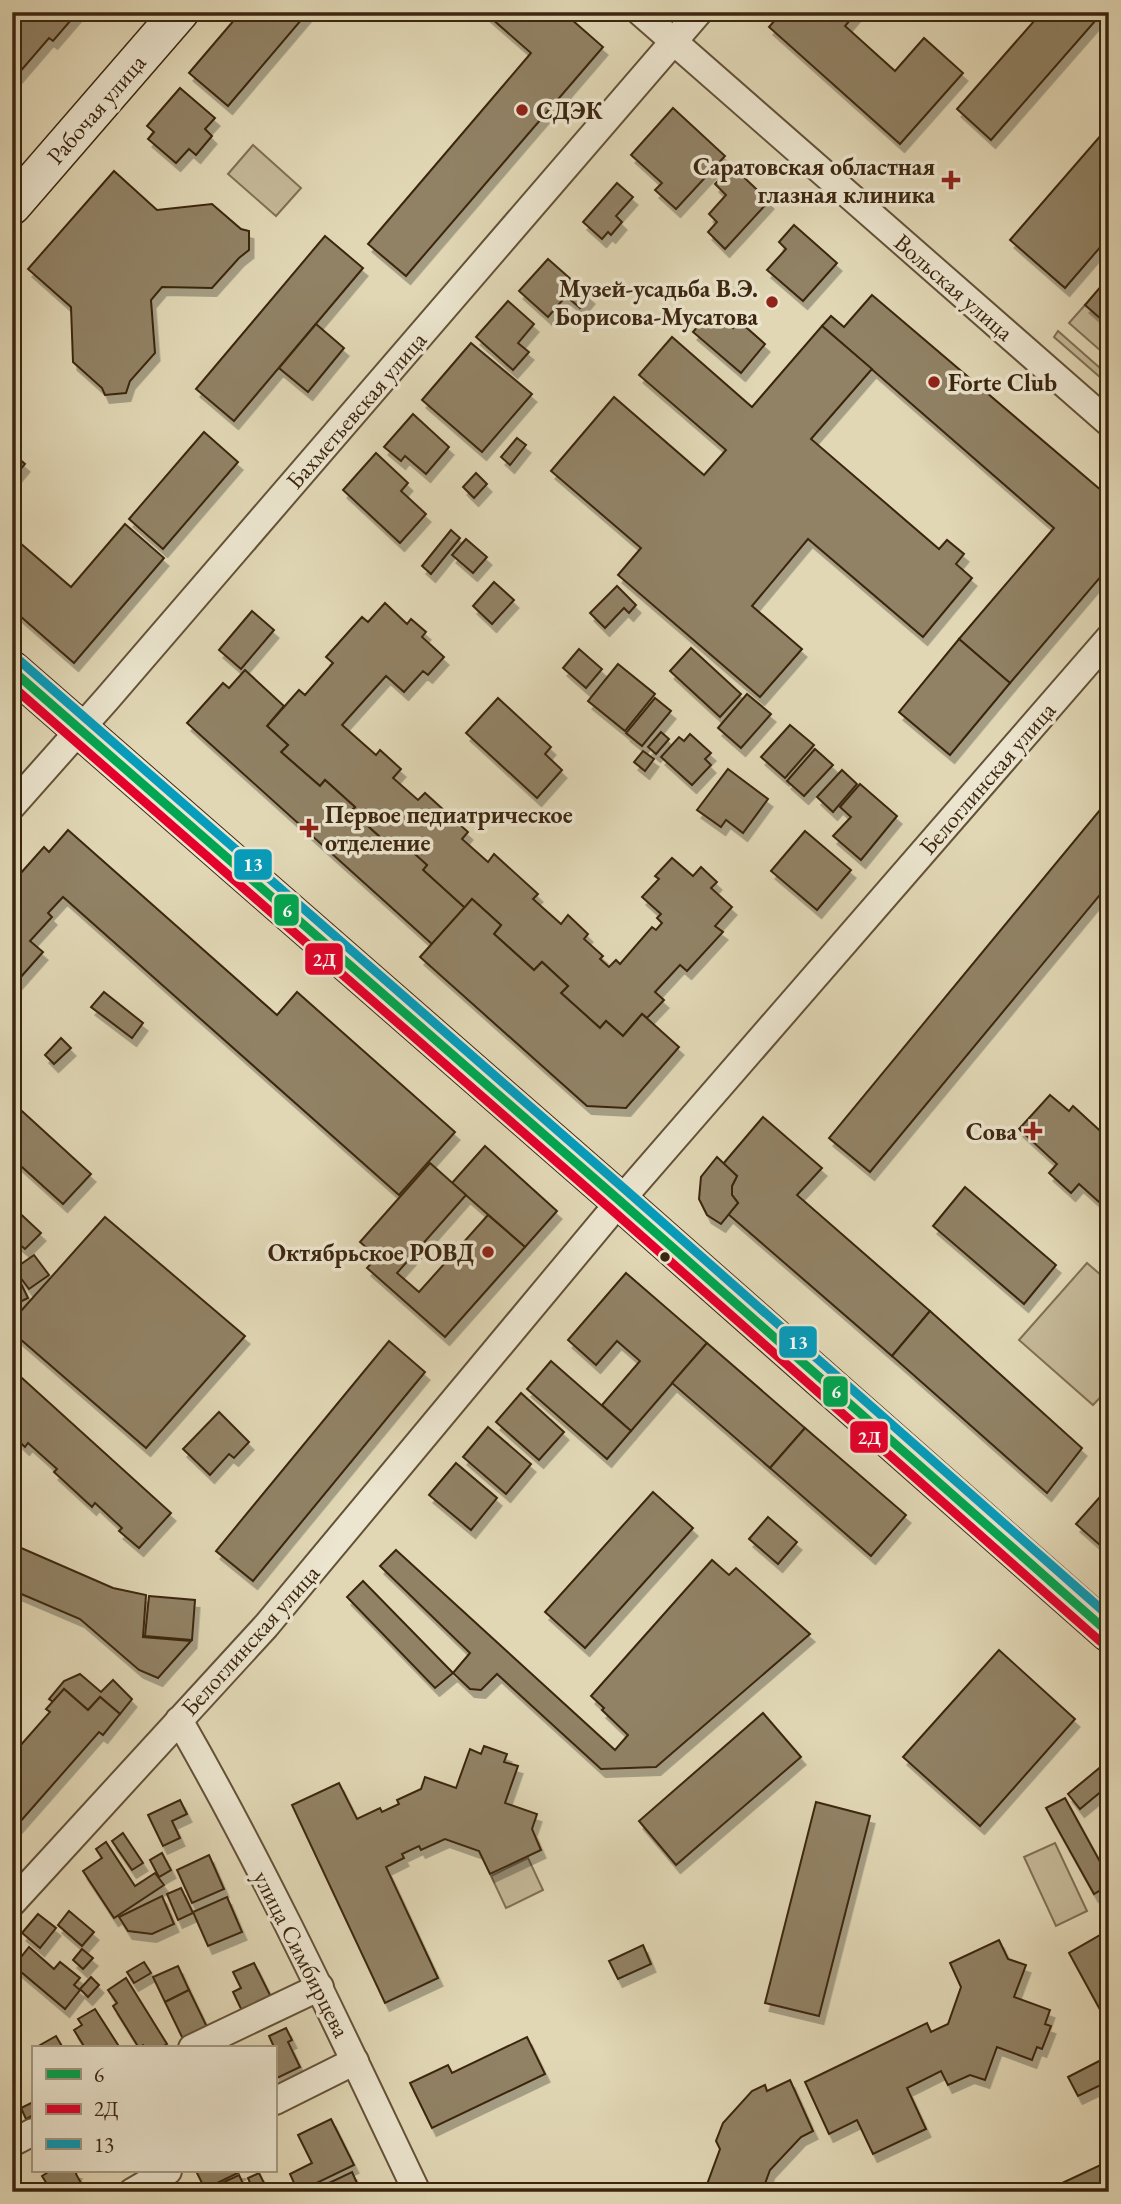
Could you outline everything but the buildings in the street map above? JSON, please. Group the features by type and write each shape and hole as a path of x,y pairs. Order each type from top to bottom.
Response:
{"street":[{"name":"Рабочая улица","path":"12,206 180,12"},
{"name":"Вольская улица","path":"640,12 1109,423"},
{"name":"Бахметьевская улица","path":"12,806 699,12"},
{"name":"Белоглинская улица","path":"12,1903 266,1626 620,1201 1109,638"},
{"path":"12,670 1109,1633"},
{"name":"улица Симбирцева","path":"179,1720 210,1773 320,1987 417,2192"},
{"path":"196,2046 320,1987"},
{"path":"276,2100 355,2061"},
{"path":"12,2143 32,2133"},
{"path":"132,2192 166,2172"}],"shaded area":[{"path":"253,145 301,188 276,216 228,174"},
{"path":"1085,305 1109,326 1109,358 1069,323"},
{"path":"1058,331 1109,376 1109,385 1054,337"},
{"path":"1087,1263 1109,1282 1109,1388 1093,1405 1019,1340"},
{"path":"1055,1843 1087,1911 1056,1926 1024,1857"},
{"path":"528,1858 543,1890 506,1908 491,1876"}],"transit line":[{"name":"13","path":"20,661 1109,1616"},
{"name":"6","path":"12,670 1109,1633"},
{"name":"2Д","path":"12,686 1101,1642"}],"place":[{"name":"СДЭК","path":"522,110"},
{"name":"Саратовская областная глазная клиника","path":"951,180"},
{"name":"Музей-усадьба В.Э. Борисова-Мусатова","path":"772,302"},
{"name":"Forte Club","path":"934,382"},
{"name":"Первое педиатрическое отделение","path":"309,828"},
{"name":"Сова","path":"1033,1131"},
{"name":"Октябрьское РОВД","path":"488,1252"}]}
